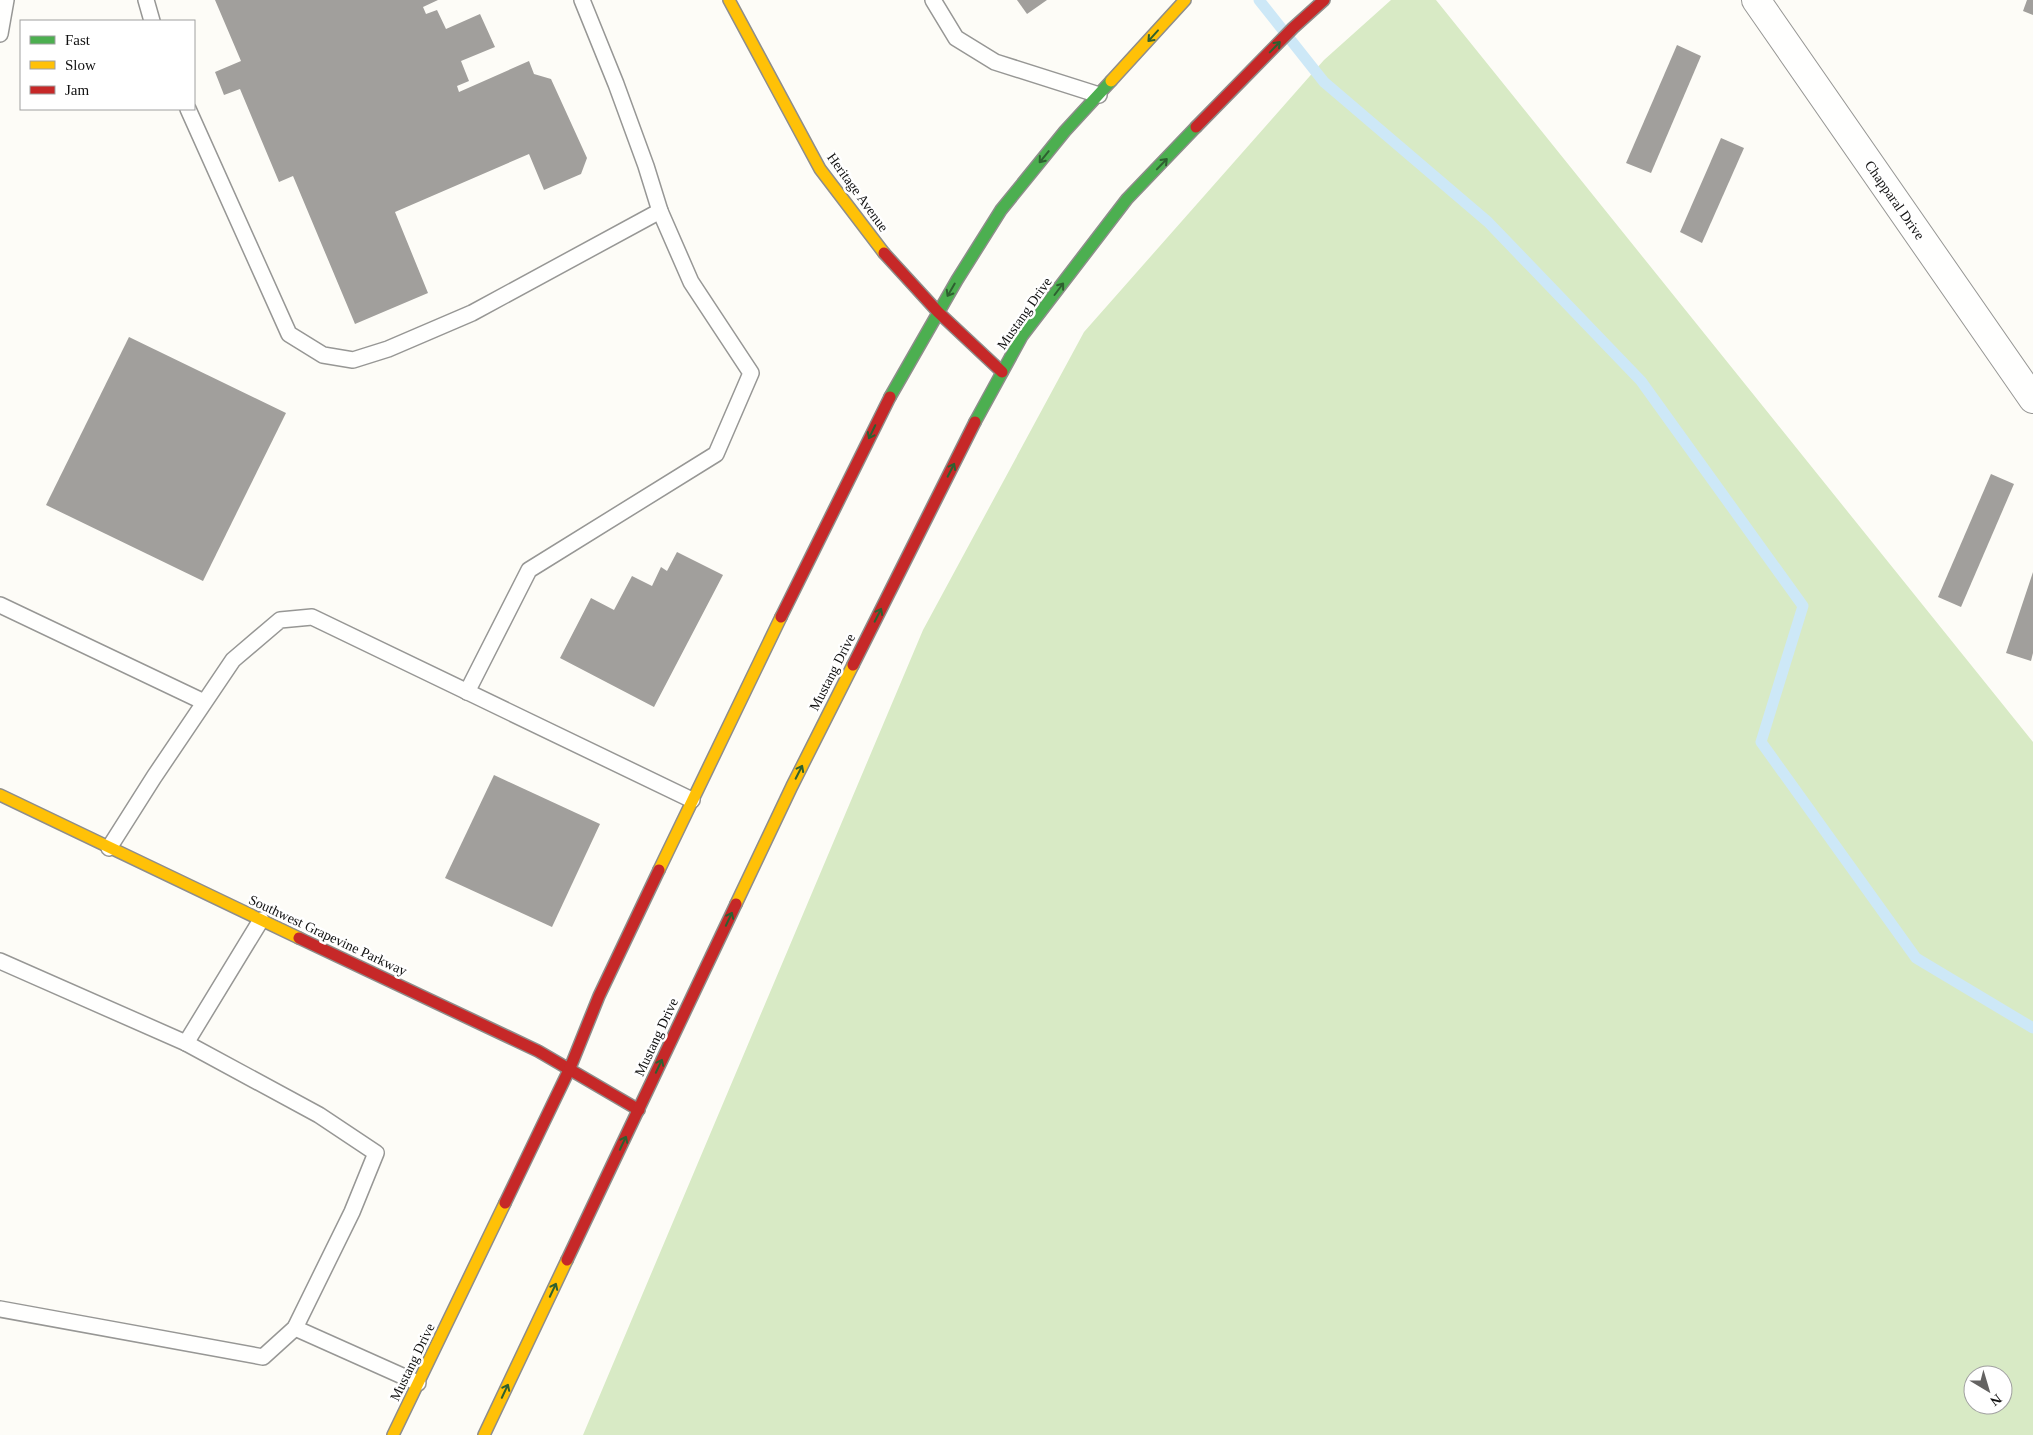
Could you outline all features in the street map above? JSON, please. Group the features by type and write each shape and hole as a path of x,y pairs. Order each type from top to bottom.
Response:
{"main road":[{"name":"Heritage Avenue","path":"729,0 820,169 883,252 938,312 1002,372"},
{"name":"Mustang Drive","path":"393,1435 570,1068 599,996 692,800 878,419 938,312 1001,210 1065,131 1185,0"},
{"name":"Mustang Drive","path":"484,1435 792,786 1022,336 1127,199 1293,28 1324,0"},
{"name":"Southwest Grapevine Parkway","path":"0,795 538,1051 639,1110"}],"street":[{"name":"Chapparal Drive","path":"1756,0 2033,399"}],"lane":[{"path":"0,34 6,0"},
{"path":"146,0 152,20"},
{"path":"467,692 529,570 716,454 751,373 691,282 660,211 646,166 616,84 582,0"},
{"path":"933,0 956,38 995,62 1099,95"},
{"path":"188,110 289,334 323,355 353,360 388,350 472,313 660,211"},
{"path":"0,605 204,702"},
{"path":"109,848 154,776 233,660 280,620 312,617 692,800"},
{"path":"186,1043 261,920"},
{"path":"0,960 186,1043 319,1115 376,1153 352,1212 295,1328 263,1357 0,1309"},
{"path":"295,1328 418,1383"}],"green space":[{"path":"1391,0 1436,0 2033,742 2033,1435 583,1435 923,630 1084,332 1324,60"}],"building":[{"path":"215,0 438,0 423,7 426,14 437,10 446,29 480,14 495,47 461,61 469,81 457,86 459,92 529,61 534,74 551,79 587,158 581,174 544,190 529,154 395,212 428,293 355,324 293,176 279,182 240,89 224,95 215,72 241,61"},
{"path":"1017,0 1047,0 1027,14"},
{"path":"2027,0 2033,0 2033,15 2023,11"},
{"path":"1677,45 1701,56 1651,173 1626,163"},
{"path":"1721,138 1744,148 1702,243 1680,232"},
{"path":"129,337 286,413 203,581 46,505"},
{"path":"1991,474 2014,484 1961,607 1938,597"},
{"path":"677,552 723,575 654,707 560,658 591,598 614,610 632,576 652,586 661,567 667,571"},
{"path":"2033,572 2033,653 2031,661 2006,653"},
{"path":"494,775 600,824 552,927 445,878"}],"waterway":[{"path":"1259,0 1324,82 1488,222 1641,381 1803,606 1761,742 1916,958 2033,1028"}],"traffic: fast":[{"path":"890,397 957,280 1001,210 1065,131 1111,81"},
{"path":"975,422 1022,336 1127,199 1196,127"}],"traffic: slow":[{"path":"729,0 820,169 884,253"},
{"path":"1111,81 1185,0"},
{"path":"659,870 781,617"},
{"path":"736,904 792,786 853,665"},
{"path":"0,795 299,938"},
{"path":"393,1435 505,1203"},
{"path":"484,1435 567,1260"}],"traffic: jam":[{"path":"1196,127 1293,28 1324,0"},
{"path":"884,253 938,312 1002,372"},
{"path":"781,617 890,397"},
{"path":"853,665 975,422"},
{"path":"505,1203 570,1068 599,996 659,870"},
{"path":"567,1260 736,904"},
{"path":"299,938 538,1051 639,1110"}]}
